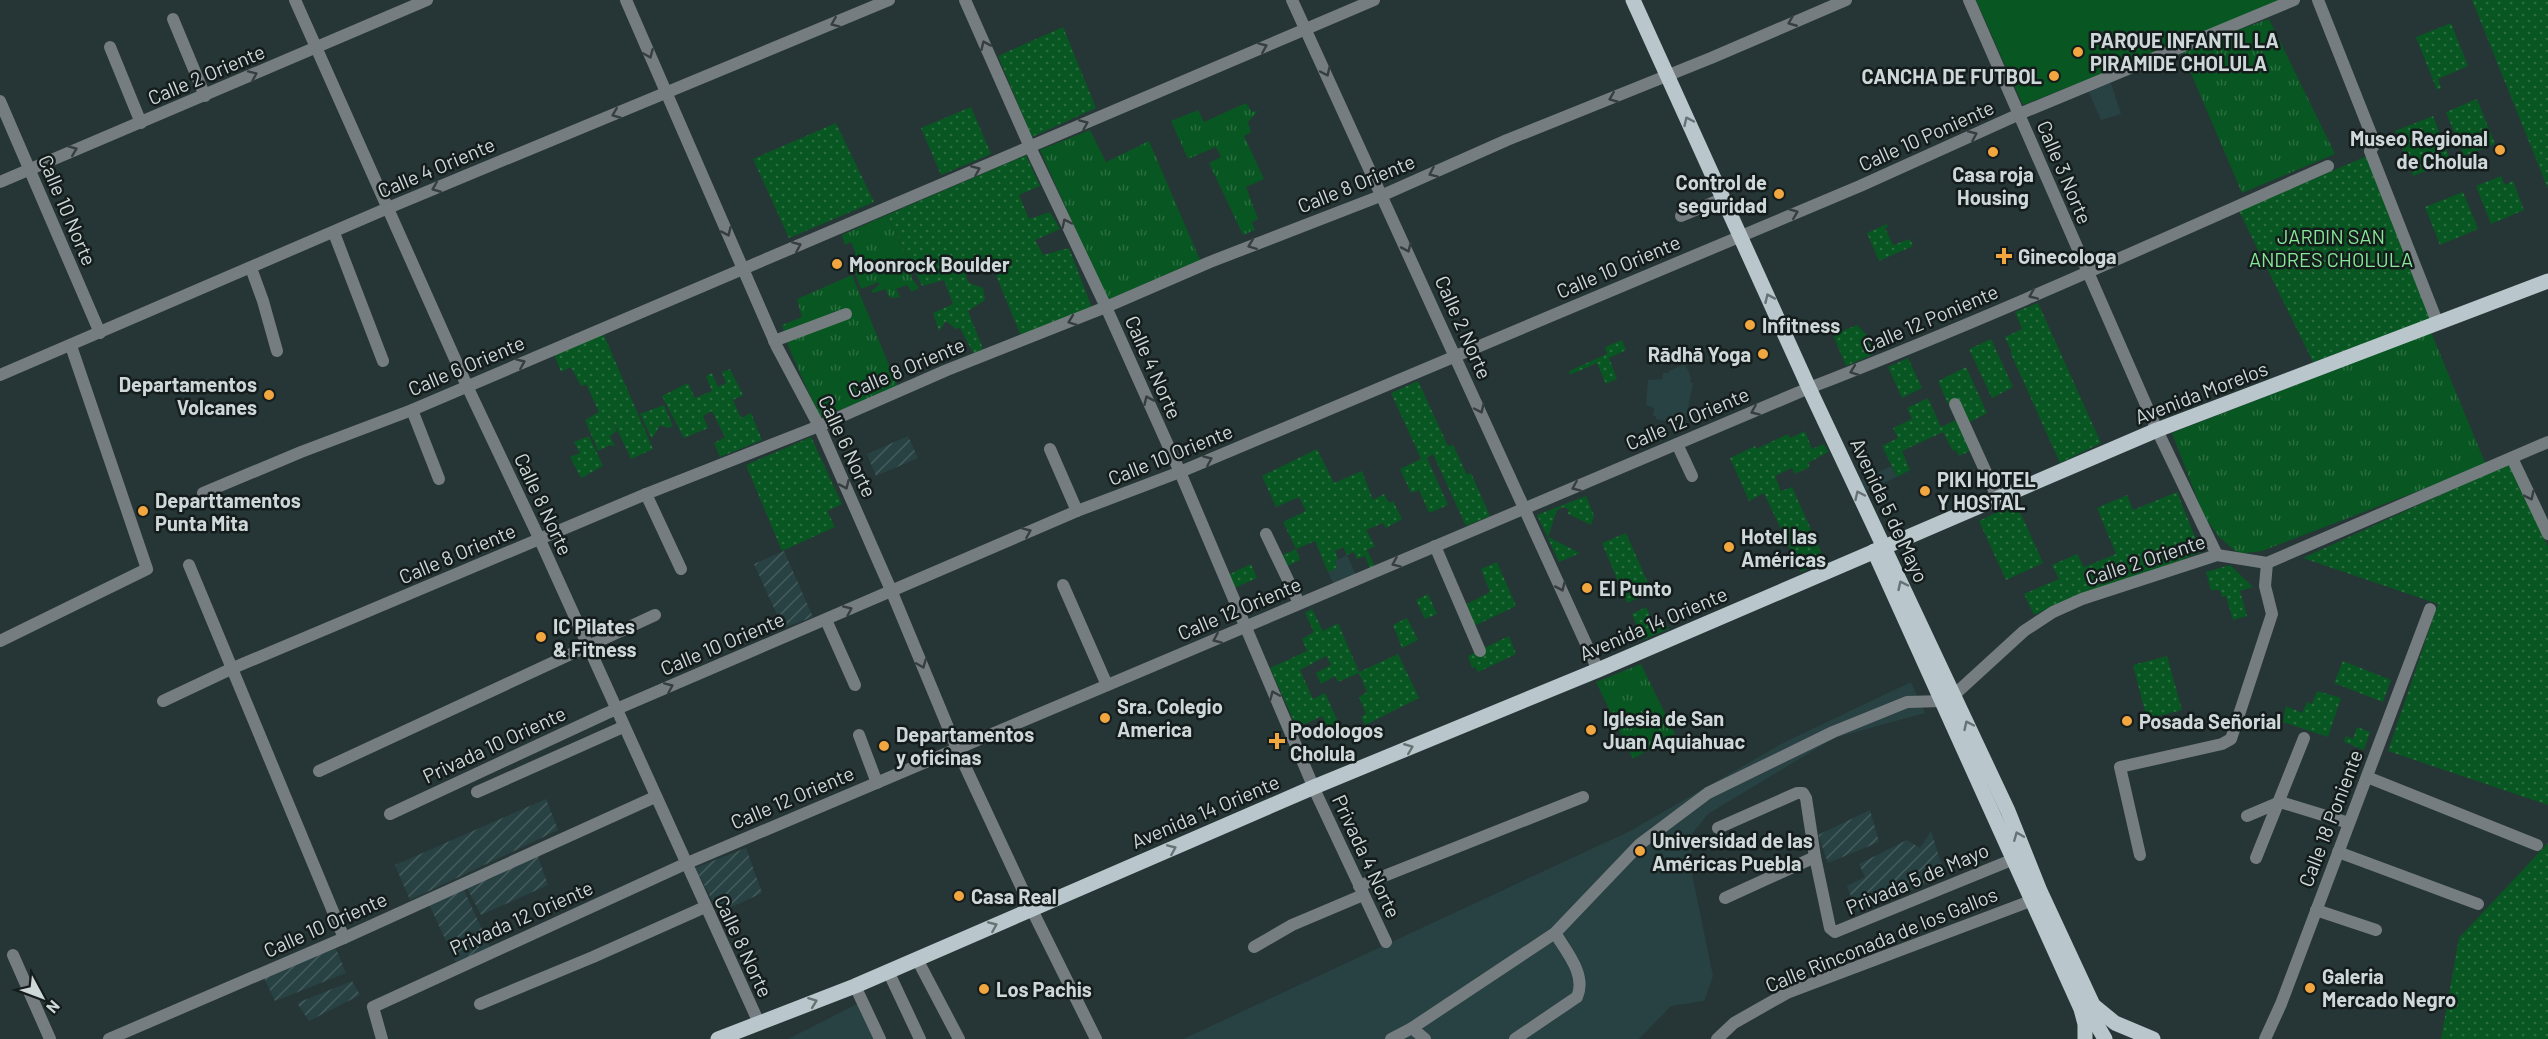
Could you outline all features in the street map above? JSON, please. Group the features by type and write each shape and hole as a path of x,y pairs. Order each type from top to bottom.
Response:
{"main road":[{"name":"Avenida 5 de Mayo","path":"1633,0 1809,388 1879,550 2093,1005 2097,1025 2104,1039"},
{"name":"Avenida Morelos","path":"1879,550 2157,430 2548,281"},
{"name":"Avenida 14 Oriente","path":"718,1039 855,986 1314,787 1598,670 1879,550"},
{"name":"Avenida 5 de Mayo","path":"1948,698 2014,859 2081,1009 2085,1024 2085,1039"},
{"path":"2093,1005 2128,1035 2153,1039"}],"street":[{"name":"Calle 8 Norte","path":"295,0 467,386 540,540 615,710 759,1023"},
{"name":"Calle 2 Oriente","path":"0,182 427,0"},
{"name":"Calle 6 Norte","path":"626,0 774,341 819,426 957,749 1096,1039"},
{"name":"Calle 4 Oriente","path":"0,375 72,346 388,208 889,0"},
{"name":"Calle 4 Norte","path":"965,0 1180,472 1314,787"},
{"name":"Calle 2 Norte","path":"1293,0 1598,670"},
{"name":"Calle 6 Oriente","path":"203,493 301,452 412,410 1374,0"},
{"name":"Calle 8 Oriente","path":"162,701 233,668 646,494 819,426 947,370 1106,307 1210,262 1383,195 1507,140 1667,76 1846,0"},
{"name":"Calle 3 Norte","path":"1969,0 2157,430 2217,555"},
{"name":"Calle 10 Poniente","path":"1740,235 1860,186 2019,114 2294,0"},
{"path":"2318,0 2375,144 2370,151 2438,324"},
{"path":"172,20 205,96"},
{"path":"110,47 141,123"},
{"name":"Calle 10 Norte","path":"0,101 100,333"},
{"name":"Calle 12 Poniente","path":"1809,388 1884,359 2328,166"},
{"path":"1681,216 1724,198"},
{"path":"334,233 383,361"},
{"name":"Calle 10 Oriente","path":"615,710 1077,511 1180,472 1740,235"},
{"path":"251,268 264,301 277,351"},
{"path":"774,341 846,314"},
{"path":"0,641 147,569 72,346"},
{"name":"Calle 12 Oriente","path":"685,864 1809,388"},
{"path":"1955,404 1998,499"},
{"path":"412,410 439,479"},
{"path":"2140,855 2120,767 2222,744 2231,739 2272,614 2265,586 2267,563 2548,442"},
{"path":"1677,444 1692,476"},
{"path":"1050,448 1077,511"},
{"path":"2512,458 2548,534"},
{"path":"646,494 681,569"},
{"path":"1266,534 1299,603"},
{"path":"1435,546 1480,651"},
{"name":"Calle 2 Oriente","path":"1948,698 2024,631 2053,612 2082,599 2217,555 2267,563"},
{"path":"189,564 344,938"},
{"path":"1063,585 1107,685"},
{"name":"Calle 18 Poniente","path":"2265,1039 2281,1004 2430,609"},
{"path":"319,771 655,615"},
{"path":"826,620 855,685"},
{"path":"1390,1039 1412,1028 1555,933 1640,844 1708,793 1833,732 1907,702 1948,698"},
{"name":"Privada 10 Oriente","path":"390,814 615,710"},
{"path":"477,792 623,727"},
{"path":"860,735 877,783"},
{"path":"2256,858 2304,738"},
{"path":"2367,777 2537,845"},
{"name":"Privada 4 Norte","path":"1314,787 1386,942"},
{"name":"Privada 5 de Mayo","path":"1718,828 1797,793 1803,793 1806,798 1815,857 1830,928 1835,932 2014,859"},
{"name":"Calle 10 Oriente","path":"109,1039 344,938 655,797"},
{"path":"1254,947 1361,890 1583,797"},
{"path":"2247,816 2280,802 2349,823"},
{"path":"2338,852 2478,904"},
{"path":"1725,898 1815,857"},
{"name":"Privada 12 Oriente","path":"382,1039 373,1007 685,864"},
{"name":"Calle Rinconada de los Gallos","path":"1717,1039 1734,1023 1787,993 2032,900"},
{"path":"480,1004 705,907"},
{"path":"2316,910 2376,930"},
{"path":"1515,1039 1577,997 1581,987 1579,974 1555,933"},
{"path":"13,955 50,1039"},
{"path":"917,959 959,1039"},
{"path":"888,972 920,1039"},
{"path":"855,986 880,1039"},
{"path":"1412,1028 1425,1039"}],"shaded area":[{"path":"2109,77 2121,114 2101,120 2087,88"},
{"path":"1685,364 1691,377 1690,382 1693,383 1686,419 1683,424 1656,419 1656,416 1653,416 1654,408 1646,405 1648,380 1662,379 1663,373 1669,373"},
{"path":"908,436 918,458 876,476 867,454"},
{"path":"1891,466 1897,477 1865,491 1861,480"},
{"path":"784,551 813,617 783,628 754,564"},
{"path":"1347,555 1356,575 1334,585 1328,572 1337,568 1335,561"},
{"name":"Universidad de las Américas Puebla","path":"1911,682 1925,713 1834,738 1708,814 1692,834 1691,869 1713,976 1704,1001 1671,1006 1639,1039 1183,1039 1630,831 1785,742"},
{"path":"546,799 558,830 410,900 395,865"},
{"path":"1870,810 1879,842 1828,863 1818,835"},
{"path":"1931,831 1945,876 1857,912 1847,886 1865,877 1859,864 1907,840 1920,848"},
{"path":"746,848 762,893 719,913 695,868"},
{"path":"536,851 548,885 481,915 466,886"},
{"path":"463,888 490,947 456,962 428,902"},
{"path":"334,944 346,973 275,1001 263,976"},
{"path":"352,981 360,995 309,1021 297,1003"},
{"path":"859,1003 876,1039 788,1039"}],"green space":[{"name":"PARQUE INFANTIL LA PIRAMIDE CHOLULA","path":"1976,0 2288,0 2023,105"},
{"path":"2472,0 2548,0 2548,189"},
{"path":"2269,19 2335,154 2242,193 2181,50"},
{"path":"2451,23 2468,66 2438,79 2441,88 2437,90 2416,37"},
{"path":"1063,27 1096,108 1032,137 998,56"},
{"path":"2477,99 2495,144 2464,156 2446,112"},
{"path":"1246,103 1252,112 1258,111 1248,122 1251,132 1244,136 1264,179 1246,187 1258,219 1252,222 1255,230 1243,235 1209,163 1221,157 1216,147 1188,159 1171,121 1198,110 1204,122"},
{"path":"971,107 991,154 941,175 921,128"},
{"path":"2433,116 2451,161 2413,176 2395,131"},
{"path":"836,123 874,202 789,238 753,159"},
{"path":"1090,130 1106,162 1149,141 1200,260 1107,300 1040,150"},
{"path":"1026,155 1040,186 1019,195 1029,219 1050,212 1060,229 1035,240 1043,255 1069,248 1092,308 1021,336 988,256 963,269 969,283 983,288 985,300 968,311 983,349 974,354 960,328 956,329 946,321 939,331 933,313 953,304 944,280 922,286 887,215"},
{"name":"JARDIN SAN ANDRES CHOLULA","path":"2367,156 2431,320 2313,362 2239,211"},
{"path":"2501,176 2505,185 2513,181 2524,210 2491,224 2476,186"},
{"path":"2463,192 2478,229 2440,245 2425,207"},
{"path":"887,215 914,271 911,277 919,288 912,292 907,285 896,289 900,297 890,298 885,289 873,293 871,291 879,285 879,282 861,289 850,258 856,254 851,242 845,245 842,235"},
{"path":"1887,224 1888,227 1885,228 1893,245 1910,239 1913,246 1879,261 1867,233"},
{"path":"852,275 898,387 832,413 824,419 819,416 789,348 782,325 802,317 797,299"},
{"path":"2038,303 2101,443 2060,463 2005,337 2022,329 2015,312"},
{"path":"1857,325 1865,333 1874,354 1846,366 1833,335"},
{"path":"2431,332 2486,465 2262,551 2239,554 2219,537 2204,516 2172,433"},
{"path":"603,333 653,449 631,459 611,416 617,431 610,436 615,446 610,445 598,451 585,420 599,412 586,384 581,386 571,367 561,372 553,352"},
{"path":"1991,339 2013,387 1992,398 1969,349"},
{"path":"1622,340 1626,350 1609,358 1617,379 1606,384 1597,363 1570,375 1569,371 1607,354 1605,347"},
{"path":"1908,358 1922,388 1902,398 1888,367"},
{"path":"1966,367 1987,413 1968,423 1956,400 1948,404 1938,381"},
{"path":"730,369 743,395 733,400 741,418 751,413 762,440 720,457 714,443 725,437 712,411 703,416 708,428 684,438 662,396 688,383 695,398 712,391 706,376 712,373 718,387 726,383 722,372"},
{"path":"1418,381 1448,446 1453,445 1467,475 1471,473 1490,516 1466,526 1433,454 1427,458 1448,505 1429,513 1419,490 1411,493 1400,469 1421,459 1391,393"},
{"path":"1928,398 1941,427 1956,420 1972,450 1959,456 1956,450 1953,451 1943,432 1902,451 1910,470 1897,477 1882,446 1898,438 1893,428 1912,419 1907,408"},
{"path":"664,405 673,426 668,428 660,425 652,439 640,414"},
{"path":"1805,431 1812,449 1824,444 1828,452 1808,463 1810,467 1795,474 1792,468 1775,476 1781,491 1792,487 1825,561 1801,572 1764,493 1749,501 1730,458 1788,434 1790,438"},
{"path":"589,436 603,466 581,478 570,457 580,453 574,442"},
{"path":"811,437 842,504 827,511 835,527 782,551 746,465"},
{"path":"1317,449 1334,483 1362,471 1373,500 1384,494 1389,503 1393,501 1402,519 1386,528 1383,523 1366,530 1375,546 1367,550 1375,567 1370,568 1365,556 1357,559 1354,552 1347,555 1343,547 1335,551 1338,559 1335,561 1337,568 1328,572 1315,541 1296,549 1283,522 1306,511 1299,497 1276,507 1262,476"},
{"path":"2510,463 2548,547 2548,805 2388,751 2438,604 2303,558"},
{"path":"2177,492 2201,552 2064,608 2062,602 2034,615 2024,594 2059,579 2052,565 2077,554 2084,567 2116,554 2097,508 2127,495 2133,510"},
{"path":"1586,496 1594,516 1591,525 1568,514 1569,510 1564,507 1557,510 1548,537 1580,553 1559,562 1537,515"},
{"path":"2016,503 2043,563 2006,580 1979,521"},
{"path":"1626,533 1652,592 1627,603 1602,543"},
{"path":"1296,549 1300,560 1285,567 1280,556"},
{"path":"1497,562 1516,606 1474,626 1465,605 1490,592 1481,569"},
{"path":"1251,564 1257,578 1234,588 1228,575"},
{"path":"2230,565 2253,587 2240,591 2247,616 2233,620 2226,596 2222,597 2220,590 2211,590 2206,572"},
{"path":"1428,594 1437,614 1425,619 1416,600"},
{"path":"1646,607 1656,629 1667,625 1669,629 1643,640 1632,614"},
{"path":"1312,609 1323,631 1338,623 1359,672 1398,654 1419,698 1365,725 1361,717 1366,714 1359,697 1367,692 1359,673 1338,682 1335,676 1321,684 1316,673 1331,665 1326,656 1300,670 1313,699 1325,693 1341,728 1330,733 1322,716 1297,728 1270,668 1307,651 1302,639 1314,632 1305,613"},
{"path":"1407,618 1418,640 1402,648 1393,625"},
{"path":"1509,636 1516,654 1478,672 1475,667 1472,668 1468,656"},
{"path":"2167,656 2182,710 2147,719 2133,665"},
{"path":"2343,661 2391,680 2383,702 2334,683"},
{"path":"1641,664 1675,734 1633,759 1596,682"},
{"path":"2317,691 2341,698 2328,737 2283,722 2286,706 2302,713 2307,702 2312,704"},
{"path":"2357,727 2370,732 2364,750 2344,742 2346,736 2353,739"},
{"path":"2548,843 2548,1039 2441,1039 2459,938"}],"place":[{"name":"PARQUE INFANTIL LA PIRAMIDE CHOLULA","path":"2078,52"},
{"name":"CANCHA DE FUTBOL","path":"2054,76"},
{"name":"Museo Regional de Cholula","path":"2500,150"},
{"name":"Casa roja Housing","path":"1993,152"},
{"name":"Control de seguridad","path":"1779,194"},
{"name":"Ginecologa","path":"2004,256"},
{"name":"Moonrock Boulder","path":"837,264"},
{"name":"Infitness","path":"1750,325"},
{"name":"Rādhā Yoga","path":"1763,354"},
{"name":"Departamentos Volcanes","path":"269,395"},
{"name":"PIKI HOTEL Y HOSTAL","path":"1925,491"},
{"name":"Departtamentos Punta Mita","path":"143,511"},
{"name":"Hotel las Américas","path":"1729,547"},
{"name":"El Punto","path":"1587,588"},
{"name":"IC Pilates & Fitness","path":"541,637"},
{"name":"Sra. Colegio America","path":"1105,718"},
{"name":"Posada Señorial","path":"2127,721"},
{"name":"Iglesia de San Juan Aquiahuac","path":"1591,730"},
{"name":"Podologos Cholula","path":"1277,741"},
{"name":"Departamentos y oficinas","path":"884,746"},
{"name":"Universidad de las Américas Puebla","path":"1640,851"},
{"name":"Casa Real","path":"959,896"},
{"name":"Galeria Mercado Negro","path":"2310,988"},
{"name":"Los Pachis","path":"984,989"}]}
